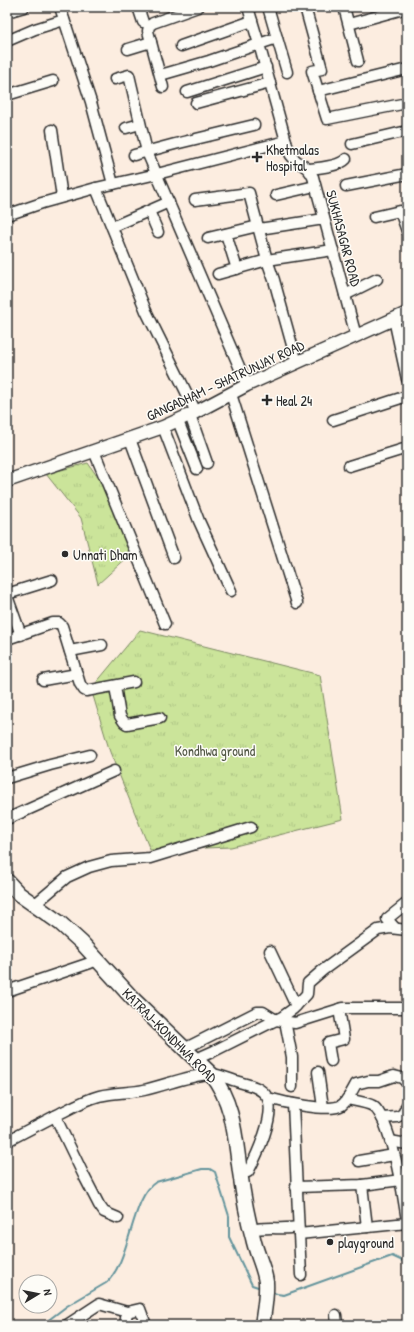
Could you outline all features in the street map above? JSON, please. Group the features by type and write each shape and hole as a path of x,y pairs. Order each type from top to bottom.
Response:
{"highway":[{"name":"KATRAJ-KONDHWA ROAD","path":"7,881 19,894 60,923 82,943 134,1000 196,1059 211,1074 219,1085 227,1101 235,1136 240,1174 251,1230 264,1271 266,1288 262,1325"}],"main road":[{"name":"GANGADHAM - SHATRUNJAY ROAD","path":"7,481 178,421 247,386 407,313"}],"street":[{"path":"7,12 24,7"},
{"path":"60,7 90,102 113,184"},
{"path":"138,7 142,22"},
{"path":"163,86 148,31 149,26 153,23 198,7"},
{"path":"248,7 289,152 292,158 309,169 337,164 346,159"},
{"path":"268,7 287,72"},
{"path":"305,7 322,69 312,71 326,119 407,103"},
{"path":"344,7 358,61"},
{"path":"349,24 407,8"},
{"path":"7,41 35,29 64,20"},
{"path":"182,46 252,21"},
{"path":"164,74 208,62 277,38"},
{"path":"128,49 151,42"},
{"path":"187,92 266,67"},
{"path":"318,91 407,69"},
{"path":"115,79 129,75 147,152 247,386"},
{"path":"7,94 53,81"},
{"path":"196,103 270,83"},
{"path":"126,128 140,124"},
{"path":"134,155 254,126"},
{"path":"52,130 62,197"},
{"path":"352,144 407,131"},
{"path":"7,215 62,197 286,141"},
{"name":"SUKHASAGAR ROAD","path":"309,169 356,336"},
{"path":"346,186 407,174"},
{"path":"276,195 315,186"},
{"path":"96,188 146,312 193,414 207,463"},
{"path":"195,200 249,193 297,363"},
{"path":"112,227 169,202"},
{"path":"149,211 158,232"},
{"path":"374,217 400,211 407,231"},
{"path":"208,238 259,228 324,219"},
{"path":"226,234 237,269"},
{"path":"218,274 267,260 333,250"},
{"path":"344,295 377,279"},
{"path":"394,319 407,379"},
{"path":"231,394 297,603"},
{"path":"333,420 407,396"},
{"path":"178,421 196,468"},
{"path":"163,427 199,521 231,591"},
{"path":"130,439 174,558"},
{"path":"349,466 407,448"},
{"path":"94,451 165,624"},
{"path":"21,634 7,595 52,580"},
{"path":"7,639 53,623 59,623 62,626 77,674 84,690 86,691 134,682"},
{"path":"70,651 102,645"},
{"path":"43,680 77,674"},
{"path":"115,686 120,716 124,722 127,724 160,718"},
{"path":"7,778 90,755"},
{"path":"7,819 114,771"},
{"path":"34,905 67,877 89,867 111,861 150,858 251,827"},
{"path":"395,928 388,919 407,903"},
{"path":"196,1059 280,1020 307,994 308,982 378,930 395,928 407,930"},
{"path":"270,951 296,1006"},
{"path":"7,991 97,960"},
{"path":"184,1049 257,1012 263,1012 280,1020 295,1023 339,1009 407,1008"},
{"path":"332,1061 328,1043 344,1039 339,1009"},
{"path":"280,1020 292,1058 292,1087"},
{"path":"318,1072 323,1107"},
{"path":"7,1141 89,1099 144,1090 211,1074 255,1087 262,1091 268,1098 269,1106 264,1138 248,1172 240,1174"},
{"path":"268,1098 292,1104 314,1107 336,1107 341,1105 347,1099 356,1084 368,1081 379,1081 394,1076 402,1078 407,1082"},
{"path":"251,1230 260,1227 299,1230 367,1228 407,1221 403,1185 382,1118 374,1107 367,1103 347,1099"},
{"path":"292,1104 301,1275"},
{"path":"382,1118 397,1116 406,1112"},
{"path":"55,1116 99,1205 104,1212 118,1218"},
{"path":"390,1141 407,1144"},
{"path":"359,1161 394,1155"},
{"path":"362,1185 367,1228"},
{"path":"296,1187 403,1185"},
{"path":"67,1325 99,1304 127,1312 140,1309 146,1325"},
{"path":"125,1325 127,1312"}],"green space":[{"path":"88,463 115,503 131,554 98,584 81,518 46,474"},
{"name":"Kondhwa ground","path":"140,630 320,675 343,819 231,847 150,850 110,752 91,689"}],"waterway":[{"path":"42,1325 67,1306 106,1283 114,1273 121,1260 141,1201 148,1190 156,1182 202,1169 210,1169 215,1172 229,1216 229,1237 252,1285 261,1288"},
{"path":"271,1292 284,1295 392,1256 407,1263"}],"place":[{"name":"Khetmalas Hospital","path":"257,157"},
{"name":"Heal 24","path":"267,400"},
{"name":"Unnati Dham","path":"65,554"},
{"name":"playground","path":"330,1242"}]}
